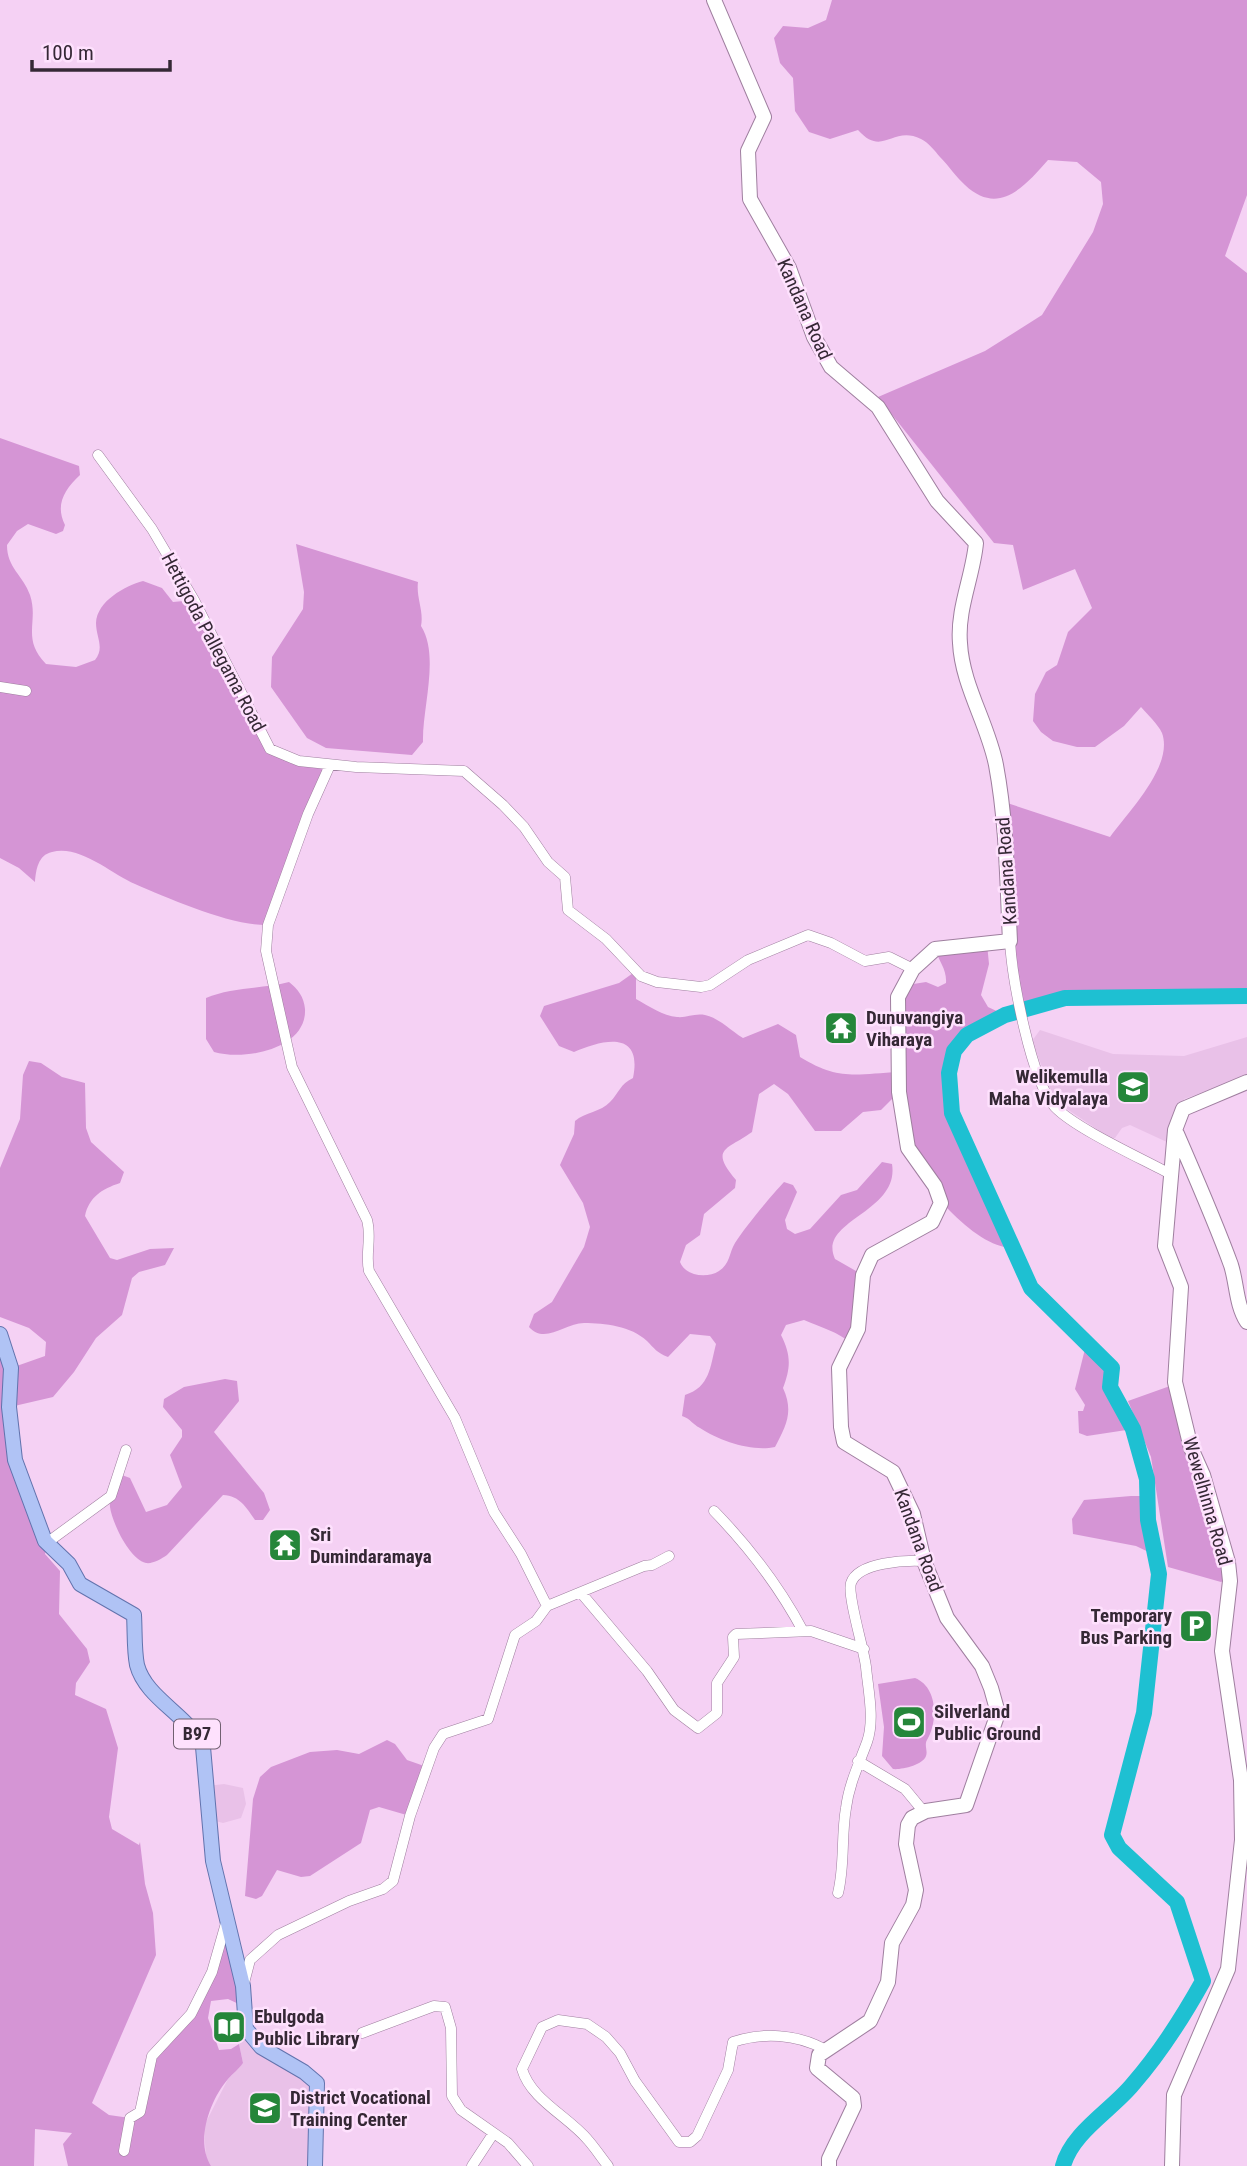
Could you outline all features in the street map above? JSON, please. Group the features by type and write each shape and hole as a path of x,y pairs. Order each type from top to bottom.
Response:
{"main road":[{"name":"B97","path":"0,1334 11,1368 9,1407 15,1460 28,1498 48,1542 57,1556 69,1564 80,1584 134,1615 138,1667 153,1690 198,1735 203,1747 213,1861 243,1986 244,2023 254,2042 317,2083 315,2166"}],"street":[{"name":"Kandana Road","path":"714,0 764,117 748,151 750,198 789,268 814,337 831,367 878,407 937,501 976,543 959,639 962,663 996,764 1008,849 1010,942 935,949 913,969 898,997 903,1124 908,1148 935,1186 941,1203 932,1222 872,1255 863,1275 858,1329 839,1368 844,1442 893,1472 913,1514 924,1561 947,1618 982,1666 998,1713 966,1805 924,1812"},
{"name":"Hettigoda Pallegama Road","path":"98,455 152,528 197,604 270,749 299,761 330,765 464,771 524,827 548,862 565,877 568,910 582,917 648,979 701,987 710,985 748,960 808,935 831,943 865,961 890,957 913,969"},
{"path":"0,687 26,691"},
{"path":"330,765 308,814 268,925 266,951 276,982 281,1023 297,1076 367,1220 372,1237 367,1263 369,1271 455,1418 494,1512 521,1554 547,1606"},
{"path":"1010,942 1017,986 1038,1073 1056,1107 1172,1175"},
{"path":"1247,1082 1183,1109 1175,1129 1220,1236 1233,1271 1241,1312 1247,1322"},
{"name":"Wewelhinna Road","path":"1172,2166 1174,2095 1228,1969 1241,1840 1241,1792 1222,1651 1230,1581 1228,1562 1203,1475 1191,1448 1175,1382 1181,1294 1179,1279 1165,1246 1175,1129"},
{"path":"48,1542 111,1496 126,1450"},
{"path":"714,1511 743,1541 776,1585 803,1631"},
{"path":"243,1986 250,1960 278,1935 349,1901 383,1889 393,1881 410,1816 434,1748 443,1734 488,1719 515,1635 536,1621 547,1606 582,1594 668,1556"},
{"path":"838,1893 843,1875 845,1812 858,1761 868,1740 870,1718 864,1649 850,1598 851,1581 872,1568 897,1559 924,1561"},
{"path":"582,1594 647,1671 674,1710 698,1728 718,1713 717,1683 734,1657 733,1637 736,1634 803,1631 864,1649"},
{"path":"829,2166 830,2158 854,2106 853,2098 817,2068 818,2055 824,2049 856,2033 870,2021 888,1982 892,1943 913,1905 916,1890 906,1844 908,1825 912,1818 924,1812 905,1789 858,1761"},
{"path":"124,2151 130,2118 140,2112 152,2056 191,2014 212,1972 226,1923"},
{"path":"362,2033 435,2006 445,2007 451,2028 452,2096 461,2110 508,2143 528,2166"},
{"path":"607,2166 587,2138 552,2109 525,2078 522,2069 542,2027 558,2020 576,2021 587,2024 606,2037 679,2142 690,2142 697,2136 728,2070 733,2042 757,2034 809,2041 824,2049"},
{"path":"472,2166 493,2134"}],"shaded area":[{"path":"832,0 1247,0 1247,195 1225,256 1247,273 1247,996 1065,998 1021,1010 1001,801 1110,837 1156,774 1164,746 1162,733 1141,707 1124,726 1095,747 1077,747 1053,741 1041,732 1033,721 1035,694 1046,672 1057,665 1068,632 1092,608 1075,569 1023,590 1013,545 994,543 878,397 985,351 1042,315 1093,232 1103,204 1101,182 1077,162 1048,160 1021,188 1000,198 989,198 977,194 965,185 921,139 902,136 874,141 858,130 830,139 809,132 795,111 793,78 780,63 774,38 783,26 808,28 826,20"},
{"path":"0,438 79,466 80,475 69,486 61,504 65,525 63,531 56,534 28,524 17,531 7,545 12,566 30,595 32,638 46,664 76,667 95,660 100,647 96,623 101,608 120,591 143,581 162,588 173,602 194,600 270,749 330,765 268,925 237,921 183,904 135,884 73,852 52,852 44,856 37,868 35,882 19,868 0,858"},
{"path":"296,544 418,582 421,626 426,638 430,667 423,742 412,755 326,748 307,738 271,687 272,657 303,609 304,592"},
{"path":"987,944 989,964 981,995 988,1007 1005,1015 967,1035 954,1051 949,1073 952,1113 1012,1248 997,1245 981,1237 965,1225 935,1194 913,1161 907,1146 899,1092 881,1110 863,1112 841,1131 815,1131 788,1094 774,1084 759,1094 752,1132 724,1151 724,1162 736,1180 735,1188 704,1214 700,1235 686,1245 680,1262 683,1267 697,1275 709,1275 723,1268 739,1236 784,1182 793,1185 797,1192 785,1220 787,1229 795,1234 810,1229 841,1195 857,1190 882,1162 892,1164 891,1181 884,1194 837,1235 833,1246 835,1259 863,1275 852,1344 835,1333 804,1320 786,1325 781,1335 789,1361 783,1388 788,1412 775,1447 746,1447 726,1441 682,1416 685,1395 700,1387 708,1375 716,1344 710,1336 690,1334 668,1357 658,1352 641,1336 617,1326 584,1323 548,1334 535,1332 529,1327 534,1314 552,1302 584,1247 590,1227 583,1203 560,1165 574,1134 575,1121 610,1102 622,1086 633,1078 634,1062 632,1052 626,1045 618,1042 596,1044 574,1052 559,1046 540,1016 544,1006 619,983 636,971 636,999 667,1015 710,1017 743,1038 778,1024 796,1035 800,1057 826,1070 848,1074 899,1072 901,986 926,982 938,987 946,983 935,949"},
{"path":"289,982 300,994 305,1009 303,1023 296,1034 285,1043 257,1053 242,1055 214,1052 206,1039 206,998 226,992"},
{"name":"Welikemulla Maha Vidyalaya","path":"1040,1030 1113,1054 1184,1056 1247,1037 1247,1076 1184,1099 1169,1143 1130,1125 1122,1128 1115,1138 1110,1138 1055,1101 1032,1041"},
{"path":"29,1061 41,1063 62,1077 85,1083 86,1128 91,1142 124,1172 120,1183 107,1188 93,1199 85,1216 110,1258 117,1260 150,1249 174,1248 165,1265 139,1272 132,1278 122,1315 96,1338 74,1372 53,1397 10,1407 15,1460 48,1542 45,1554 60,1571 59,1614 87,1649 90,1662 76,1683 75,1695 106,1709 118,1748 109,1817 112,1829 139,1845 140,1842 145,1884 153,1913 156,1955 92,2103 109,2115 130,2118 140,2112 152,2056 191,2014 226,1923 243,2006 228,1999 211,2001 208,2018 219,2050 231,2049 239,2044 243,2063 221,2088 210,2109 204,2145 211,2166 68,2166 63,2144 72,2133 35,2129 34,2166 0,2166 0,1334 11,1368 45,1356 46,1342 29,1328 0,1317 0,1168 20,1119 23,1075"},
{"path":"1087,1341 1112,1368 1110,1387 1133,1429 1087,1436 1079,1433 1078,1411 1083,1411 1085,1405 1075,1389"},
{"path":"225,1379 237,1381 239,1401 214,1432 264,1493 270,1510 263,1520 255,1520 238,1500 223,1495 167,1555 146,1563 133,1555 114,1522 109,1484 119,1474 130,1478 146,1512 167,1505 182,1487 170,1455 182,1437 182,1430 163,1407 164,1399 184,1387"},
{"path":"1170,1386 1205,1490 1213,1537 1225,1580 1221,1582 1168,1567 1151,1457 1128,1401"},
{"path":"1148,1496 1148,1520 1157,1556 1136,1546 1073,1534 1072,1519 1084,1500"},
{"name":"Silverland Public Ground","path":"915,1678 928,1689 934,1706 926,1754 924,1759 916,1764 893,1769 882,1756 884,1727 878,1684"},
{"path":"387,1740 395,1744 407,1760 427,1767 410,1816 379,1807 370,1810 361,1843 310,1876 301,1877 277,1870 262,1896 256,1899 245,1896 253,1799 260,1777 271,1767 310,1752 337,1750 359,1754"},
{"path":"224,1784 243,1788 246,1804 241,1818 223,1823 208,1819 207,1786"},
{"name":"District Vocational Training Center","path":"250,2036 311,2077 315,2166 211,2166 206,2158 204,2126 228,2079 243,2063 239,2044"}],"waterway":[{"path":"1063,2166 1084,2132 1124,2094 1153,2060 1203,1981 1177,1902 1119,1848 1112,1835 1144,1713 1159,1574 1148,1520 1147,1479 1133,1429 1110,1387 1112,1368 1031,1288 952,1113 949,1073 954,1051 967,1035 1005,1015 1065,998 1247,996"}],"place":[{"name":"Dunuvangiya Viharaya","path":"841,1028"},
{"name":"Welikemulla Maha Vidyalaya","path":"1133,1087"},
{"name":"Sri Dumindaramaya","path":"285,1545"},
{"name":"Temporary Bus Parking","path":"1196,1626"},
{"name":"Silverland Public Ground","path":"909,1722"},
{"name":"Ebulgoda Public Library","path":"229,2027"},
{"name":"District Vocational Training Center","path":"265,2108"}]}
